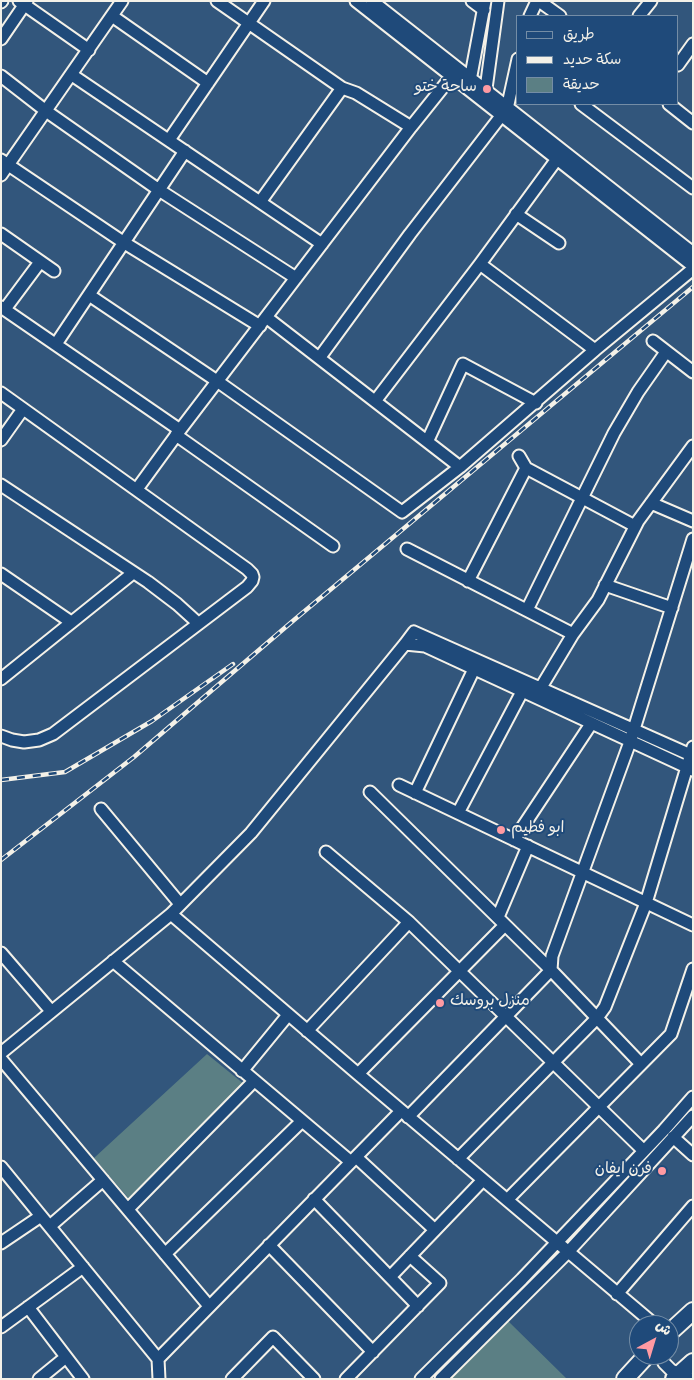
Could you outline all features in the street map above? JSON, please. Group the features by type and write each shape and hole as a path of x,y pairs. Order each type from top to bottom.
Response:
{"highway":[{"path":"680,1328 693,1311"},
{"path":"681,1377 693,1362"},
{"path":"625,1379 638,1365"}],"street":[{"path":"1,175 5,163 72,75 122,1"},
{"path":"217,1 342,88 356,92 411,127"},
{"path":"169,140 264,1"},
{"path":"88,295 217,382 402,512 460,467 536,403 594,350 693,268 556,159 504,112 485,91 451,77 356,1"},
{"path":"372,1 470,85 485,103 504,112 693,253"},
{"path":"470,85 485,5 472,1"},
{"path":"485,103 485,91 498,1"},
{"path":"531,15 538,1 559,15"},
{"path":"640,15 651,1"},
{"path":"1,38 24,2 89,50"},
{"path":"112,16 208,83"},
{"path":"679,64 693,44"},
{"path":"320,358 410,234 504,112 516,67"},
{"path":"72,75 322,244"},
{"path":"1,76 46,111 159,190 296,278"},
{"path":"137,489 178,432 451,77"},
{"path":"260,202 342,88"},
{"path":"583,105 693,188"},
{"path":"670,105 693,124"},
{"path":"56,344 185,151"},
{"path":"376,400 480,264 556,159"},
{"path":"5,163 123,242 263,321 320,358 428,440 460,467"},
{"path":"516,214 558,243"},
{"path":"1,234 54,272"},
{"path":"40,262 3,308 56,344 333,546"},
{"path":"480,264 594,350"},
{"path":"653,341 693,372"},
{"path":"526,610 614,432 638,392 666,352"},
{"path":"428,440 463,364 536,403"},
{"path":"1,393 137,489 252,574 252,581 247,587 54,734 39,740 24,742 1,736"},
{"path":"1,440 23,409"},
{"path":"538,693 573,634 598,600 636,526 693,446"},
{"path":"519,456 526,468 636,526"},
{"path":"468,580 526,468"},
{"path":"1,485 163,592 198,623"},
{"path":"651,503 693,521"},
{"path":"158,1359 353,1159 404,1114 551,970 552,956 630,742 693,539"},
{"path":"407,549 573,634"},
{"path":"1,679 133,572"},
{"path":"1,574 71,622"},
{"path":"605,585 672,608"},
{"path":"1,1053 171,914 251,833 414,632 538,693 692,753 690,769 646,904 605,1007 597,1018 458,1159"},
{"path":"405,644 425,646 474,669 525,687"},
{"path":"415,792 474,669"},
{"path":"458,813 525,687"},
{"path":"538,693 591,724 690,769"},
{"path":"514,840 591,724"},
{"path":"399,785 693,925"},
{"path":"370,792 551,970 641,1064"},
{"path":"101,809 180,904"},
{"path":"358,1074 459,971 502,921 528,846"},
{"path":"326,852 409,922 644,1151"},
{"path":"171,914 643,1315"},
{"path":"307,1031 409,922"},
{"path":"3,960 51,1012"},
{"path":"113,962 302,1121 353,1159 435,1230"},
{"path":"507,1200 671,1034 693,969"},
{"path":"242,1071 288,1015"},
{"path":"1,1059 209,1306"},
{"path":"128,1209 254,1081"},
{"path":"421,1379 558,1242 693,1097"},
{"path":"441,1379 568,1252 693,1116"},
{"path":"165,1254 302,1121"},
{"path":"673,1137 693,1155"},
{"path":"1,1167 158,1359 159,1379"},
{"path":"50,1226 102,1180"},
{"path":"390,1277 483,1180"},
{"path":"314,1199 418,1306"},
{"path":"617,1294 693,1206"},
{"path":"1,1243 41,1216"},
{"path":"269,1245 373,1352"},
{"path":"346,1379 440,1283 410,1256"},
{"path":"1,1327 83,1266"},
{"path":"28,1307 83,1379"},
{"path":"232,1379 274,1337 314,1379"},
{"path":"39,1379 66,1356"},
{"path":"666,1365 681,1377"}],"green space":[{"path":"207,1054 244,1084 130,1200 94,1158"},
{"path":"507,1320 567,1379 449,1379"}],"railway":[{"path":"1,860 134,757 294,620 693,287"},
{"path":"1,780 65,772 152,721 233,664"}],"place":[{"name":"ساحة ختو","path":"487,89"},
{"name":"ابو فطيم","path":"501,830"},
{"name":"منزل بروسك","path":"440,1003"},
{"name":"فرن ايفان","path":"662,1171"}]}
